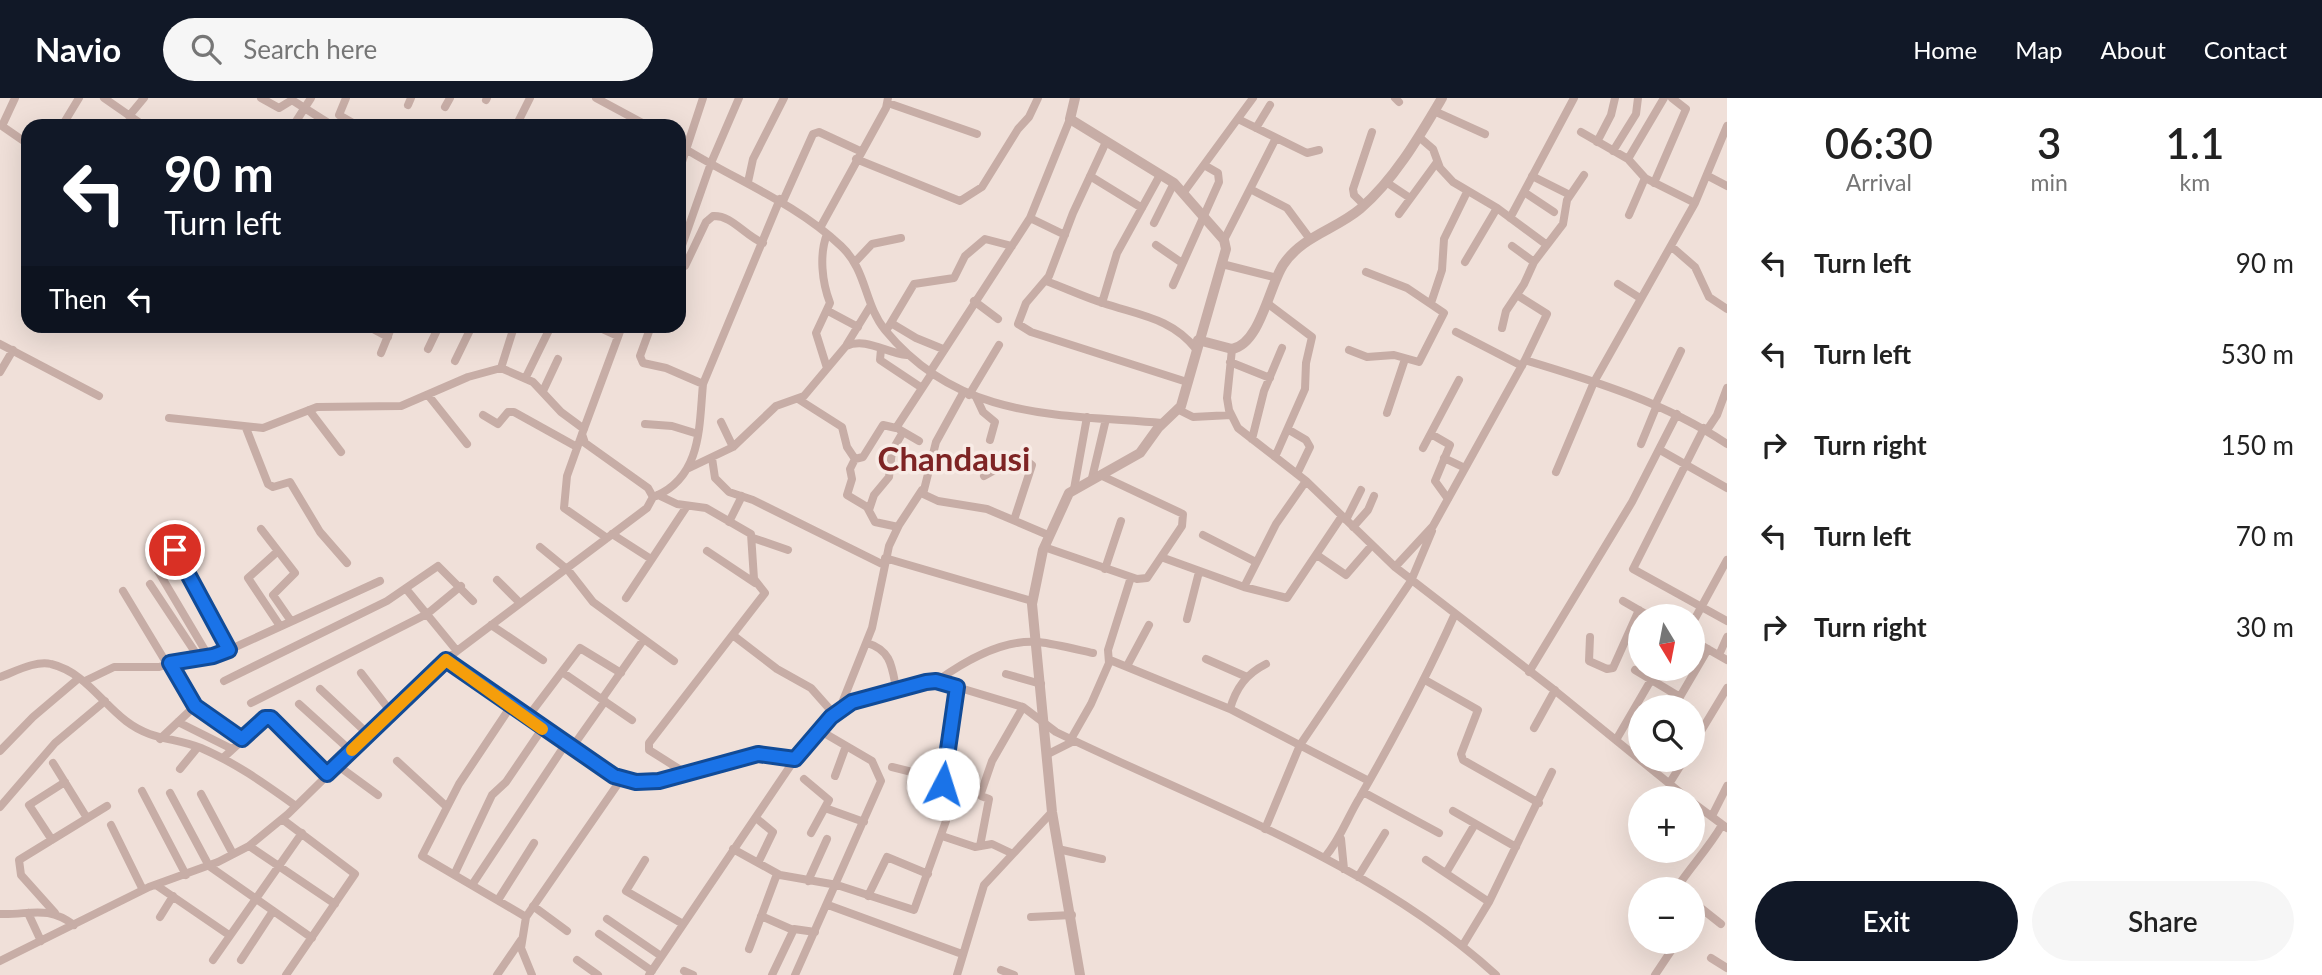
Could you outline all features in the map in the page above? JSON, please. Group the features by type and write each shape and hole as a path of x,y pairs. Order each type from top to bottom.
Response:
{"street":[{"path":"15,98 2,126 21,139"},
{"path":"68,119 79,98"},
{"path":"104,98 134,119"},
{"path":"129,116 144,98"},
{"path":"297,119 311,98"},
{"path":"345,119 338,115 346,98"},
{"path":"445,107 450,98"},
{"path":"520,119 530,98"},
{"path":"596,98 628,119"},
{"path":"686,140 703,98"},
{"path":"686,234 711,163 739,98"},
{"path":"748,182 753,159 783,98"},
{"path":"0,961 143,890 209,866 249,846 296,806 446,660 568,570 647,508 656,496 678,481 687,469 698,434 703,413 703,384 763,243 767,227 813,134 819,132 858,155 960,201 982,187 1018,129 1029,117 1038,98"},
{"path":"869,510 874,495 890,477 892,451 900,430 943,349 1030,218 1070,119 1075,98"},
{"path":"1046,281 1102,303 1156,318 1197,344 1238,348 1251,336 1284,264 1310,239 1364,205 1386,182 1419,137 1442,98"},
{"path":"1510,218 1574,98"},
{"path":"1597,142 1611,116 1615,98"},
{"path":"1613,151 1637,111 1635,106 1638,98"},
{"path":"1629,161 1664,98"},
{"path":"1654,183 1686,109 1672,98"},
{"path":"265,99 279,108 292,100 322,119"},
{"path":"827,368 816,333 830,303 825,288 821,252 824,231 858,155 888,100 977,134"},
{"path":"1184,192 1249,100"},
{"path":"1256,128 1270,105"},
{"path":"1434,111 1485,134"},
{"path":"1070,119 1174,183 1224,240"},
{"path":"1238,119 1312,155 1319,150"},
{"path":"1556,472 1594,382 1695,203 1727,126"},
{"path":"1364,205 1354,195 1353,189 1372,132"},
{"path":"1581,132 1629,161 1645,178 1695,203"},
{"path":"1419,137 1433,149 1437,162 1453,182 1497,208 1547,245"},
{"path":"1080,975 1072,915 1052,811 1032,601 1044,547 1064,500 1073,489 1140,453 1162,423 1179,410 1222,264 1224,240 1276,138"},
{"path":"1106,142 1046,281 1019,316 1018,324 1022,328 1187,382"},
{"path":"686,150 781,200 824,231 856,261 871,305 907,355 969,395 1032,413 1162,423"},
{"path":"1716,155 1727,159"},
{"path":"1398,214 1437,162"},
{"path":"1173,285 1220,177 1204,165"},
{"path":"1102,303 1117,253 1160,175"},
{"path":"1502,328 1506,311 1534,262 1565,218 1570,195 1584,175"},
{"path":"1090,176 1142,208"},
{"path":"1532,176 1570,195"},
{"path":"1708,176 1727,187"},
{"path":"1629,215 1645,178"},
{"path":"1386,182 1410,198"},
{"path":"1154,223 1174,183"},
{"path":"1250,189 1287,208 1310,239"},
{"path":"1431,303 1442,270 1444,239 1467,192"},
{"path":"1524,192 1554,212"},
{"path":"1465,262 1497,208"},
{"path":"686,265 706,222 713,216 729,219 744,234 763,243"},
{"path":"1030,218 1065,235"},
{"path":"856,261 872,244 901,238"},
{"path":"888,327 914,284 954,278 965,256 981,241 989,239 1012,246"},
{"path":"1156,245 1182,263"},
{"path":"1512,246 1534,262"},
{"path":"1672,247 1695,267 1709,297 1727,309"},
{"path":"1222,264 1277,278"},
{"path":"1349,350 1367,357 1394,355 1419,362 1444,315 1444,312 1408,288 1366,272"},
{"path":"1618,284 1640,298"},
{"path":"1265,829 1300,745 1411,581 1433,526 1528,363 1547,314 1517,295"},
{"path":"974,301 998,320"},
{"path":"1267,303 1312,337 1306,363 1307,382 1292,415 1289,430 1275,457"},
{"path":"687,469 733,447 776,406 798,399 808,392 846,346 871,305"},
{"path":"828,311 858,327"},
{"path":"888,327 943,349"},
{"path":"1456,332 1528,363 1594,382 1656,405 1706,429 1727,444"},
{"path":"380,333 388,337"},
{"path":"381,353 390,333"},
{"path":"428,349 436,333"},
{"path":"455,361 469,333"},
{"path":"500,368 512,333"},
{"path":"526,377 548,333"},
{"path":"613,333 618,335 567,476 564,508 651,559"},
{"path":"648,333 640,356 643,363 666,368 703,384"},
{"path":"846,346 860,342 907,355"},
{"path":"0,344 99,396"},
{"path":"599,934 650,973 795,759 836,711 867,643 880,594 884,561 898,527 922,490 936,442 999,345"},
{"path":"1252,439 1269,378 1282,348"},
{"path":"881,349 880,360 922,388"},
{"path":"1232,349 1227,398 1238,428 1306,481 1411,581 1555,690 1669,785 1677,772"},
{"path":"0,372 13,350"},
{"path":"1641,444 1681,351"},
{"path":"543,391 558,359"},
{"path":"1387,413 1405,359"},
{"path":"1230,362 1269,378"},
{"path":"169,418 263,428 324,407 392,408 428,396 468,376 500,368 526,377 583,432 586,443 656,496 687,506 706,508 753,538 788,550"},
{"path":"1423,449 1459,380"},
{"path":"1700,604 1633,569 1685,464 1727,388"},
{"path":"969,395 995,422 990,440"},
{"path":"428,396 467,444"},
{"path":"798,399 840,424 848,450 855,459"},
{"path":"309,410 341,452"},
{"path":"1179,410 1193,417 1231,415"},
{"path":"483,415 498,424 508,412 514,412 577,447"},
{"path":"1529,671 1660,450 1677,414"},
{"path":"1073,489 1087,417"},
{"path":"1096,477 1107,419"},
{"path":"721,422 733,447"},
{"path":"645,424 672,426 698,434"},
{"path":"898,527 875,522 869,510 847,495 852,479 850,469 855,459 863,457 883,425 900,430 919,441"},
{"path":"246,428 270,487 290,482 320,532 347,563"},
{"path":"1289,430 1306,440 1310,447 1297,474"},
{"path":"1431,434 1450,445 1435,481 1448,499"},
{"path":"1660,450 1727,488"},
{"path":"712,458 715,478 730,492 884,561 1032,601"},
{"path":"1444,458 1465,468"},
{"path":"984,475 1016,462 1027,461 1032,465 1014,520"},
{"path":"1044,547 1131,578 1145,580 1184,522 1184,514 1096,477"},
{"path":"1244,587 1276,524 1306,481"},
{"path":"922,490 928,498 969,504 1048,536"},
{"path":"1161,558 1244,587 1287,598 1361,490"},
{"path":"729,522 742,496"},
{"path":"1353,527 1368,510 1374,496"},
{"path":"626,598 687,506"},
{"path":"1105,569 1121,521"},
{"path":"1395,567 1433,526"},
{"path":"261,529 296,575 273,596 291,621"},
{"path":"1203,535 1256,562"},
{"path":"753,538 755,583"},
{"path":"1317,555 1346,575 1372,545"},
{"path":"540,547 568,570 593,602 674,661"},
{"path":"175,550 229,650"},
{"path":"278,551 248,578 281,626"},
{"path":"687,774 649,750 649,743 703,671 734,636 764,596 765,590 707,551"},
{"path":"1703,604 1727,560"},
{"path":"224,681 407,590 438,566 461,586 473,601"},
{"path":"158,570 204,657"},
{"path":"1187,619 1199,572"},
{"path":"1048,754 1072,740 1091,704 1110,660 1108,650 1131,578"},
{"path":"0,751 33,717 82,680 114,667 153,668 229,650 380,580"},
{"path":"497,580 520,603"},
{"path":"150,584 204,657"},
{"path":"251,703 427,614 461,586"},
{"path":"407,590 457,651"},
{"path":"123,591 195,706 242,739"},
{"path":"1623,601 1628,604"},
{"path":"1705,607 1727,621"},
{"path":"1325,857 1341,839 1363,792 1425,680 1454,616"},
{"path":"491,625 543,660"},
{"path":"1127,666 1149,625"},
{"path":"1590,637 1589,661 1606,669 1613,668 1628,635"},
{"path":"734,636 777,668 811,688 836,711"},
{"path":"1705,647 1723,657 1727,638"},
{"path":"472,885 644,639"},
{"path":"836,711 896,688 936,681 961,664 984,654 1036,642 1093,653"},
{"path":"867,643 877,646 890,658 896,688"},
{"path":"527,718 580,648 621,673"},
{"path":"1705,655 1709,649"},
{"path":"1206,659 1247,677"},
{"path":"446,660 607,774 648,782 758,754 795,759"},
{"path":"1110,660 1230,709 1369,781"},
{"path":"0,677 47,663 82,680 128,723 160,739 198,747 223,758 296,806"},
{"path":"1230,709 1247,677 1266,664"},
{"path":"562,672 632,720"},
{"path":"361,673 391,712"},
{"path":"1006,674 1041,684"},
{"path":"1425,680 1478,710 1461,754 1463,760 1539,803"},
{"path":"936,681 1023,708 1072,740 1325,857 1463,945 1496,975"},
{"path":"1653,681 1677,695"},
{"path":"733,849 777,874 837,884 914,910 946,821 944,780 957,687"},
{"path":"1705,724 1727,688"},
{"path":"320,689 368,734"},
{"path":"1534,728 1555,690"},
{"path":"0,807 61,737 105,701"},
{"path":"299,704 351,751"},
{"path":"160,739 195,706"},
{"path":"510,706 447,807 422,856 526,917"},
{"path":"981,846 989,799 981,796 981,793 992,761 1023,708"},
{"path":"223,758 268,717 327,774"},
{"path":"178,722 232,749"},
{"path":"1616,740 1628,722"},
{"path":"454,875 492,795 506,782 542,729"},
{"path":"795,975 880,787 880,776 872,761 819,730"},
{"path":"835,776 846,746"},
{"path":"180,769 198,747"},
{"path":"397,761 447,807"},
{"path":"54,764 87,818"},
{"path":"337,765 378,796"},
{"path":"892,767 944,780"},
{"path":"1463,945 1517,848 1552,772"},
{"path":"532,975 523,957 521,940 526,917 622,778"},
{"path":"804,779 828,798 811,833"},
{"path":"52,840 29,804 65,782"},
{"path":"1712,817 1727,786"},
{"path":"142,791 186,875"},
{"path":"1363,792 1438,832"},
{"path":"170,793 209,866 312,937"},
{"path":"201,794 233,854"},
{"path":"74,925 55,913 20,875 19,860 107,806"},
{"path":"825,808 864,822"},
{"path":"957,975 979,895 991,874 1052,811"},
{"path":"1453,811 1517,848"},
{"path":"1685,877 1696,859 1706,852 1725,827 1705,812"},
{"path":"755,818 773,832 758,863"},
{"path":"282,819 354,871 354,877 286,975"},
{"path":"1446,873 1475,824"},
{"path":"111,825 143,890"},
{"path":"213,960 302,833"},
{"path":"1358,877 1385,833"},
{"path":"942,836 975,847 992,844 1011,853"},
{"path":"808,881 827,839"},
{"path":"1341,839 1345,869"},
{"path":"498,900 534,843"},
{"path":"249,846 335,904"},
{"path":"1058,849 1102,859"},
{"path":"868,896 887,857 928,874"},
{"path":"645,860 626,891 683,924"},
{"path":"1426,860 1489,902"},
{"path":"749,949 777,874"},
{"path":"156,885 229,935"},
{"path":"160,917 173,896"},
{"path":"828,905 962,954"},
{"path":"533,906 567,931"},
{"path":"241,960 273,911"},
{"path":"1705,911 1721,924"},
{"path":"28,913 41,941"},
{"path":"0,914 55,913"},
{"path":"1031,917 1072,915"},
{"path":"761,916 793,930 798,928 815,932"},
{"path":"607,919 661,956"},
{"path":"772,975 793,930"},
{"path":"497,975 521,940"},
{"path":"1655,975 1667,954"},
{"path":"1711,958 1727,968"},
{"path":"577,960 598,975"},
{"path":"1001,970 1014,975"}],"slow traffic":[{"path":"352,750 446,660 542,729"}],"district":[{"name":"Chandausi","path":"954,459"}],"route":[{"path":"175,550 229,650 206,658 170,663 195,706 242,739 265,718 271,718 327,774 446,660 607,774 636,782 659,781 758,754 795,759 839,709 886,690 936,681 957,687 948,731 943,784"}]}
